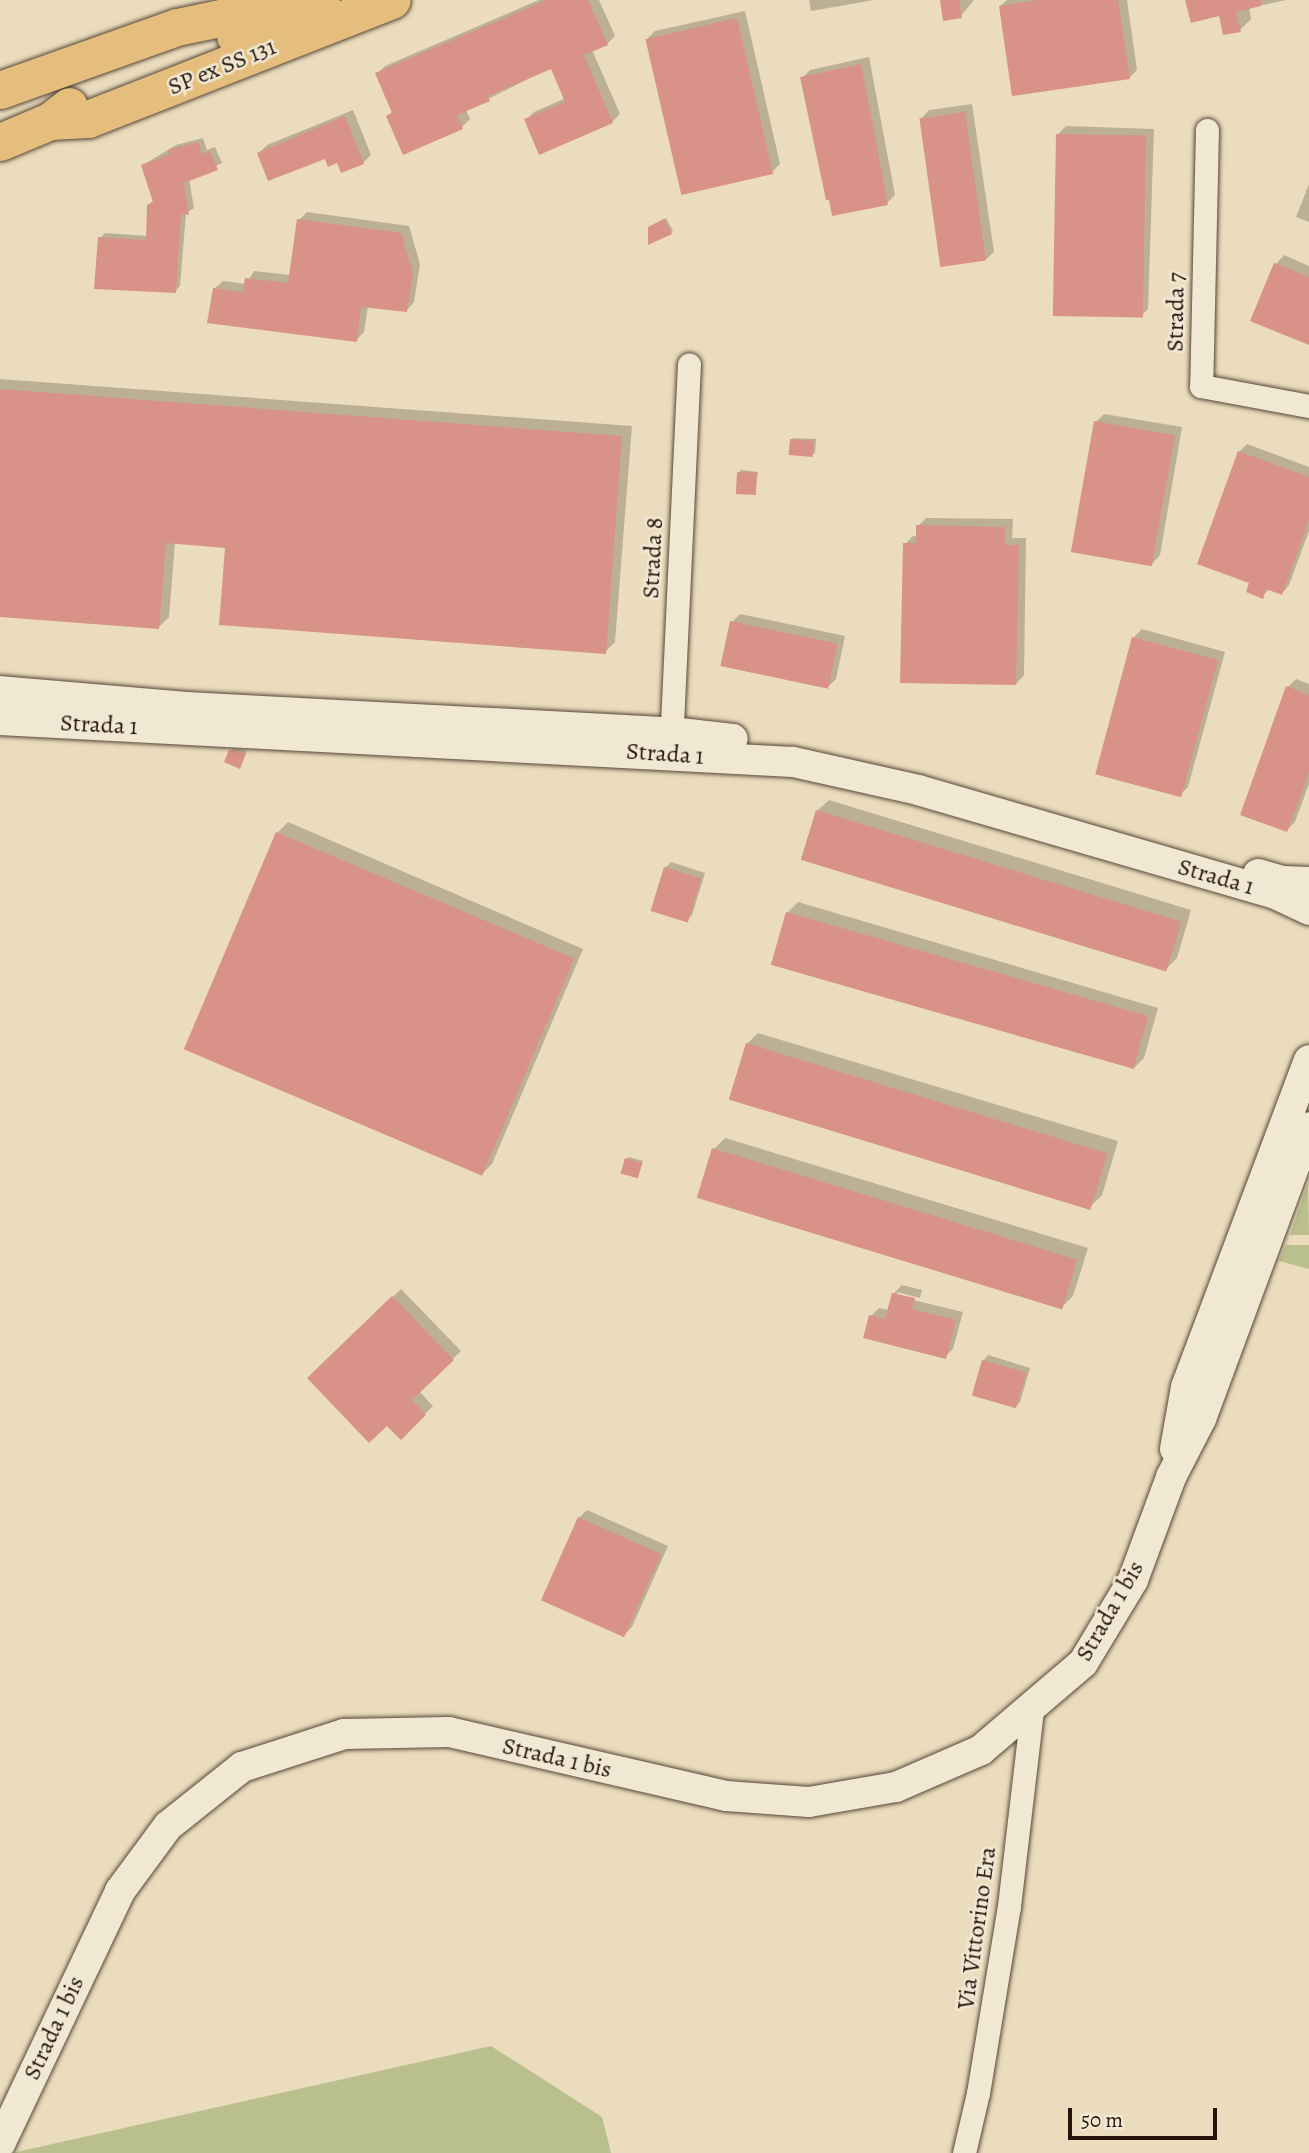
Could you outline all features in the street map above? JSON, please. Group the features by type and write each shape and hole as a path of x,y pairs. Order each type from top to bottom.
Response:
{"main road":[{"name":"SP ex SS 131","path":"50,121 82,97 321,0"},
{"name":"SP ex SS 131","path":"50,121 88,120 391,0"},
{"path":"0,90 177,27 239,14 286,13"},
{"path":"0,142 50,121"}],"street":[{"name":"Strada 7","path":"1207,130 1201,386 1309,406"},
{"name":"Strada 8","path":"671,743 689,364"},
{"name":"Strada 1","path":"0,691 671,743 793,762 918,790 1273,893 1309,911"},
{"name":"Strada 1","path":"0,720 794,745 924,775 1283,881 1309,882"},
{"name":"Strada 1 bis","path":"1171,1477 1185,1387 1309,1060"},
{"name":"Strada 1 bis","path":"0,2144 120,1891 167,1826 243,1767 344,1734 449,1732 726,1796 808,1802 896,1787 981,1750 1032,1710 1083,1663 1133,1580 1171,1477 1201,1419 1309,1127"},
{"name":"Via Vittorino Era","path":"964,2153 978,2092 1009,1906 1032,1710"}],"green space":[{"path":"1308,1183 1309,1235 1290,1235"},
{"path":"1286,1245 1309,1245 1309,1269 1279,1261"},
{"path":"491,2046 602,2117 611,2153 12,2153"}],"building":[{"path":"547,0 588,0 608,45 584,55 613,123 539,155 524,119 565,102 551,69 488,96 490,101 457,115 463,129 403,155 386,116 392,113 375,73"},
{"path":"940,0 959,0 962,18 943,21"},
{"path":"1038,0 1118,0 1130,79 1012,96 999,6"},
{"path":"1185,0 1261,0 1261,6 1236,12 1241,32 1223,35 1219,16 1191,23"},
{"path":"737,18 773,174 681,195 645,39"},
{"path":"861,64 888,205 832,216 829,200 826,200 800,77"},
{"path":"965,112 986,261 940,267 919,118"},
{"path":"345,116 364,164 341,173 337,163 328,167 325,159 268,181 257,153"},
{"path":"1056,134 1146,136 1143,318 1053,316"},
{"path":"198,142 202,154 210,151 218,170 184,183 189,215 181,214 176,293 94,289 98,237 146,240 147,205 153,202 141,165 170,154 168,150"},
{"path":"297,219 401,233 413,273 407,312 361,307 357,342 207,323 213,288 243,292 245,278 288,283"},
{"path":"664,219 672,234 648,245 648,227"},
{"path":"1274,263 1309,277 1309,345 1250,321"},
{"path":"0,389 622,436 606,654 219,625 225,548 166,543 159,629 0,617"},
{"path":"1094,421 1175,435 1152,566 1071,552"},
{"path":"790,439 814,441 813,457 789,455"},
{"path":"1238,451 1309,477 1309,520 1282,595 1266,589 1263,599 1246,592 1249,583 1197,564"},
{"path":"737,472 757,473 756,495 736,494"},
{"path":"916,525 1005,527 1005,545 1019,545 1016,685 900,683 903,543 916,543"},
{"path":"730,621 838,644 828,689 720,666"},
{"path":"1132,637 1218,660 1181,797 1095,774"},
{"path":"1286,686 1309,695 1309,773 1287,832 1240,815"},
{"path":"229,750 246,753 240,769 224,762"},
{"path":"816,810 1181,922 1166,971 801,860"},
{"path":"276,832 574,959 482,1176 184,1049"},
{"path":"664,867 701,878 688,922 651,911"},
{"path":"786,912 1148,1016 1133,1069 771,965"},
{"path":"746,1043 1107,1154 1090,1210 729,1099"},
{"path":"712,1148 1077,1260 1062,1309 697,1198"},
{"path":"625,1158 642,1163 638,1178 621,1173"},
{"path":"892,1293 915,1298 912,1309 956,1320 946,1359 863,1338 869,1315 885,1319"},
{"path":"392,1296 454,1360 412,1400 426,1415 401,1440 387,1426 369,1443 307,1378"},
{"path":"982,1360 1026,1373 1016,1408 972,1396"},
{"path":"578,1517 661,1554 624,1637 541,1600"}]}
